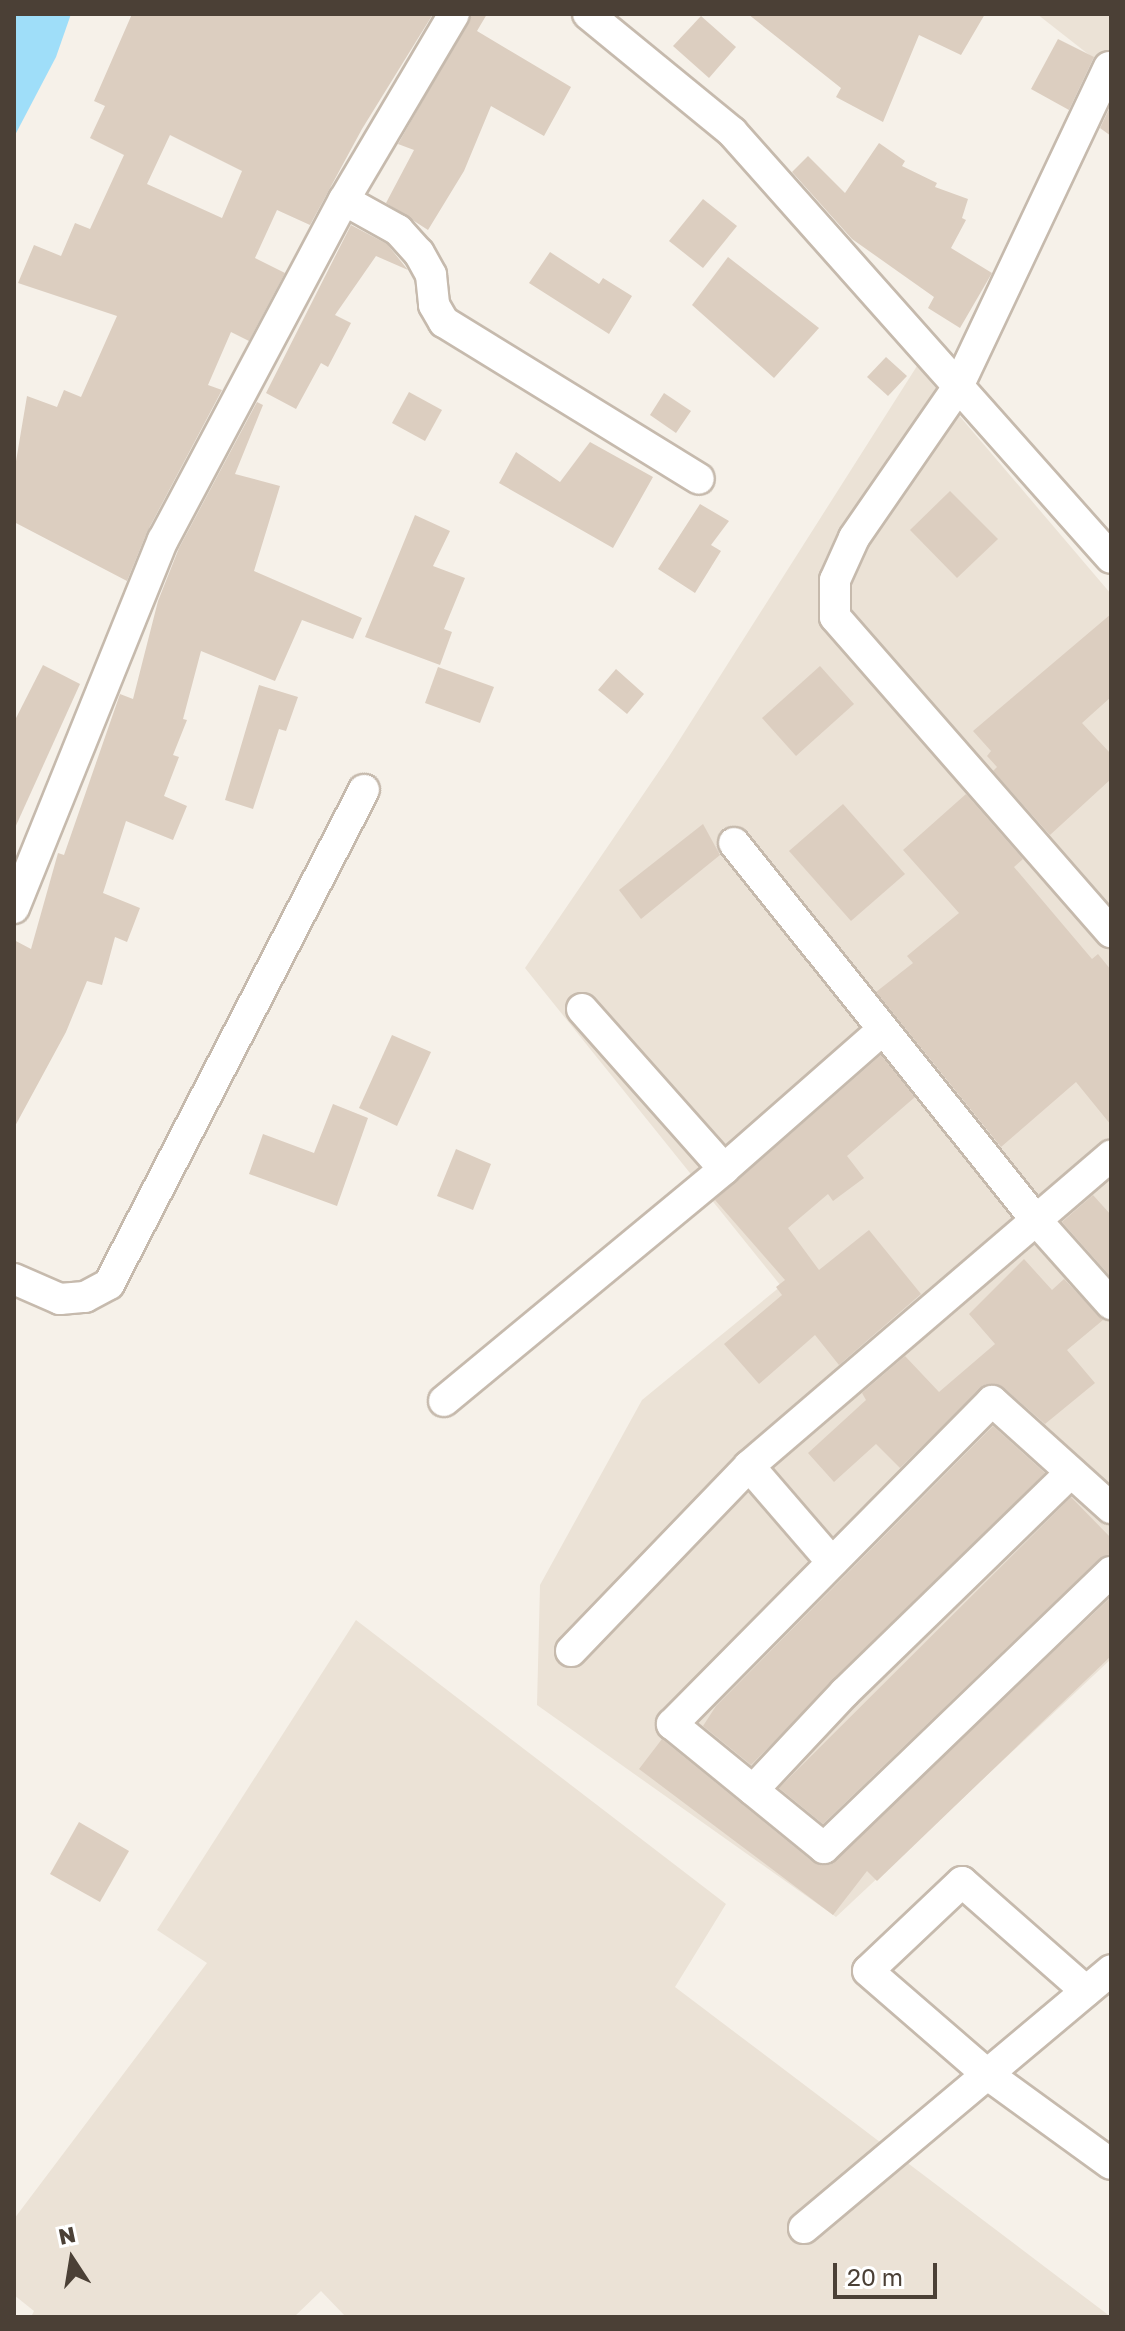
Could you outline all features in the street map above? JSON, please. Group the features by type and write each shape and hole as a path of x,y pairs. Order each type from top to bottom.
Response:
{"street":[{"path":"14,908 163,540 344,200 454,14"},
{"path":"588,14 732,132 1111,558"},
{"path":"1109,67 958,387 854,538 835,580 835,617 1111,932"},
{"path":"344,200 398,230 419,253 431,275 434,305 444,322 699,479"},
{"path":"14,1279 60,1299 85,1297 109,1284 364,790"},
{"path":"734,843 1036,1220 1111,1304"},
{"path":"582,1009 724,1169"},
{"path":"444,1401 724,1169 882,1030"},
{"path":"571,1651 749,1466 1111,1156"},
{"path":"1111,1508 992,1401 672,1724 824,1848 1111,1572"},
{"path":"749,1466 832,1562"},
{"path":"753,1790 845,1692 1071,1472"},
{"path":"1086,1991 962,1882 868,1971 987,2074 1111,2164"},
{"path":"804,2228 1111,1970"}],"shaded area":[{"path":"1037,14 1111,14 1111,72"},
{"path":"917,366 1111,594 1111,1659 836,1917 537,1705 540,1585 642,1400 781,1286 525,968 668,758"},
{"path":"356,1620 726,1904 675,1987 1111,2317 346,2317 321,2291 294,2317 31,2317 34,2311 14,2295 14,2219 207,1963 157,1930"}],"water":[{"path":"14,14 71,14 56,57 14,137"}],"building":[{"path":"132,14 433,14 362,129 310,225 277,210 255,258 285,273 249,341 231,332 208,385 222,390 147,532 127,581 14,522 14,473 27,396 57,407 64,390 81,397 117,316 18,283 34,245 61,256 75,223 90,229 124,155 90,138 105,106 94,101","holes":["170,135 242,171 222,218 147,184"]},
{"path":"472,14 487,14 477,31 571,87 544,136 491,106 464,171 428,230 386,203 414,150 398,144"},
{"path":"748,14 985,14 961,55 919,35 883,122 836,97 841,88"},
{"path":"701,16 736,47 709,78 673,46"},
{"path":"1058,39 1094,57 1069,110 1031,89"},
{"path":"1111,105 1111,136 1100,128"},
{"path":"879,143 905,161 902,166 937,183 935,187 968,199 962,218 966,220 951,248 992,273 960,328 928,308 934,297 852,239 792,172 808,156 845,193"},
{"path":"703,199 737,226 703,268 669,241"},
{"path":"351,225 387,244 408,270 376,256 335,315 351,323 328,367 321,363 296,409 266,393"},
{"path":"550,252 599,284 603,278 632,296 609,334 529,283"},
{"path":"728,257 819,328 774,378 692,305"},
{"path":"886,357 907,376 888,396 867,377"},
{"path":"409,392 442,410 425,441 392,423"},
{"path":"664,393 691,411 676,433 650,415"},
{"path":"257,402 263,405 235,474 280,486 254,571 362,618 353,639 302,620 275,681 201,651 183,719 187,720 173,755 179,757 164,796 187,806 173,840 126,821 103,893 140,908 127,942 115,937 102,985 87,981 66,1032 14,1128 14,940 31,949 58,853 64,855 120,694 133,699 158,601 179,548"},
{"path":"590,442 653,477 613,548 499,483 516,452 560,482"},
{"path":"950,491 998,539 957,578 910,530"},
{"path":"700,504 729,521 711,545 721,551 695,593 658,569"},
{"path":"415,515 450,531 433,566 465,578 444,629 452,632 440,665 365,637"},
{"path":"1111,614 1111,697 1082,723 1111,754 1111,779 1050,835 993,771 997,767 987,756 991,751 973,731"},
{"path":"43,665 80,684 14,830 14,722"},
{"path":"820,666 854,704 796,756 762,718"},
{"path":"438,667 494,687 480,723 425,703"},
{"path":"616,669 644,694 627,714 598,690"},
{"path":"259,685 298,697 286,731 279,729 253,809 225,800"},
{"path":"966,794 1023,859 1014,867 1092,959 1098,954 1111,970 1111,1125 1076,1082 1001,1147 876,992 913,963 907,956 959,913 903,850"},
{"path":"843,804 905,874 851,921 789,851"},
{"path":"703,824 720,855 641,919 619,890"},
{"path":"392,1035 431,1052 397,1126 359,1108"},
{"path":"881,1055 915,1097 847,1156 864,1178 833,1201 828,1194 788,1228 819,1270 869,1230 921,1294 839,1365 815,1335 759,1384 724,1344 782,1295 776,1287 785,1280 715,1200"},
{"path":"333,1104 368,1118 337,1206 249,1174 263,1134 314,1153"},
{"path":"456,1149 491,1164 473,1210 437,1196"},
{"path":"1093,1195 1111,1215 1111,1277 1062,1222"},
{"path":"1024,1259 1052,1290 1064,1279 1103,1320 1067,1350 1095,1383 1045,1424 1003,1387 986,1384 900,1468 876,1444 834,1482 808,1453 866,1400 862,1393 905,1356 939,1392 995,1344 969,1314"},
{"path":"993,1426 1045,1473 751,1765 703,1726 716,1706"},
{"path":"1071,1497 1111,1538 1111,1554 1099,1559 823,1824 779,1788"},
{"path":"1111,1597 1111,1656 877,1881 867,1871 833,1915 639,1769 662,1739 813,1862 830,1865"},
{"path":"79,1822 129,1851 100,1902 50,1874"}]}
